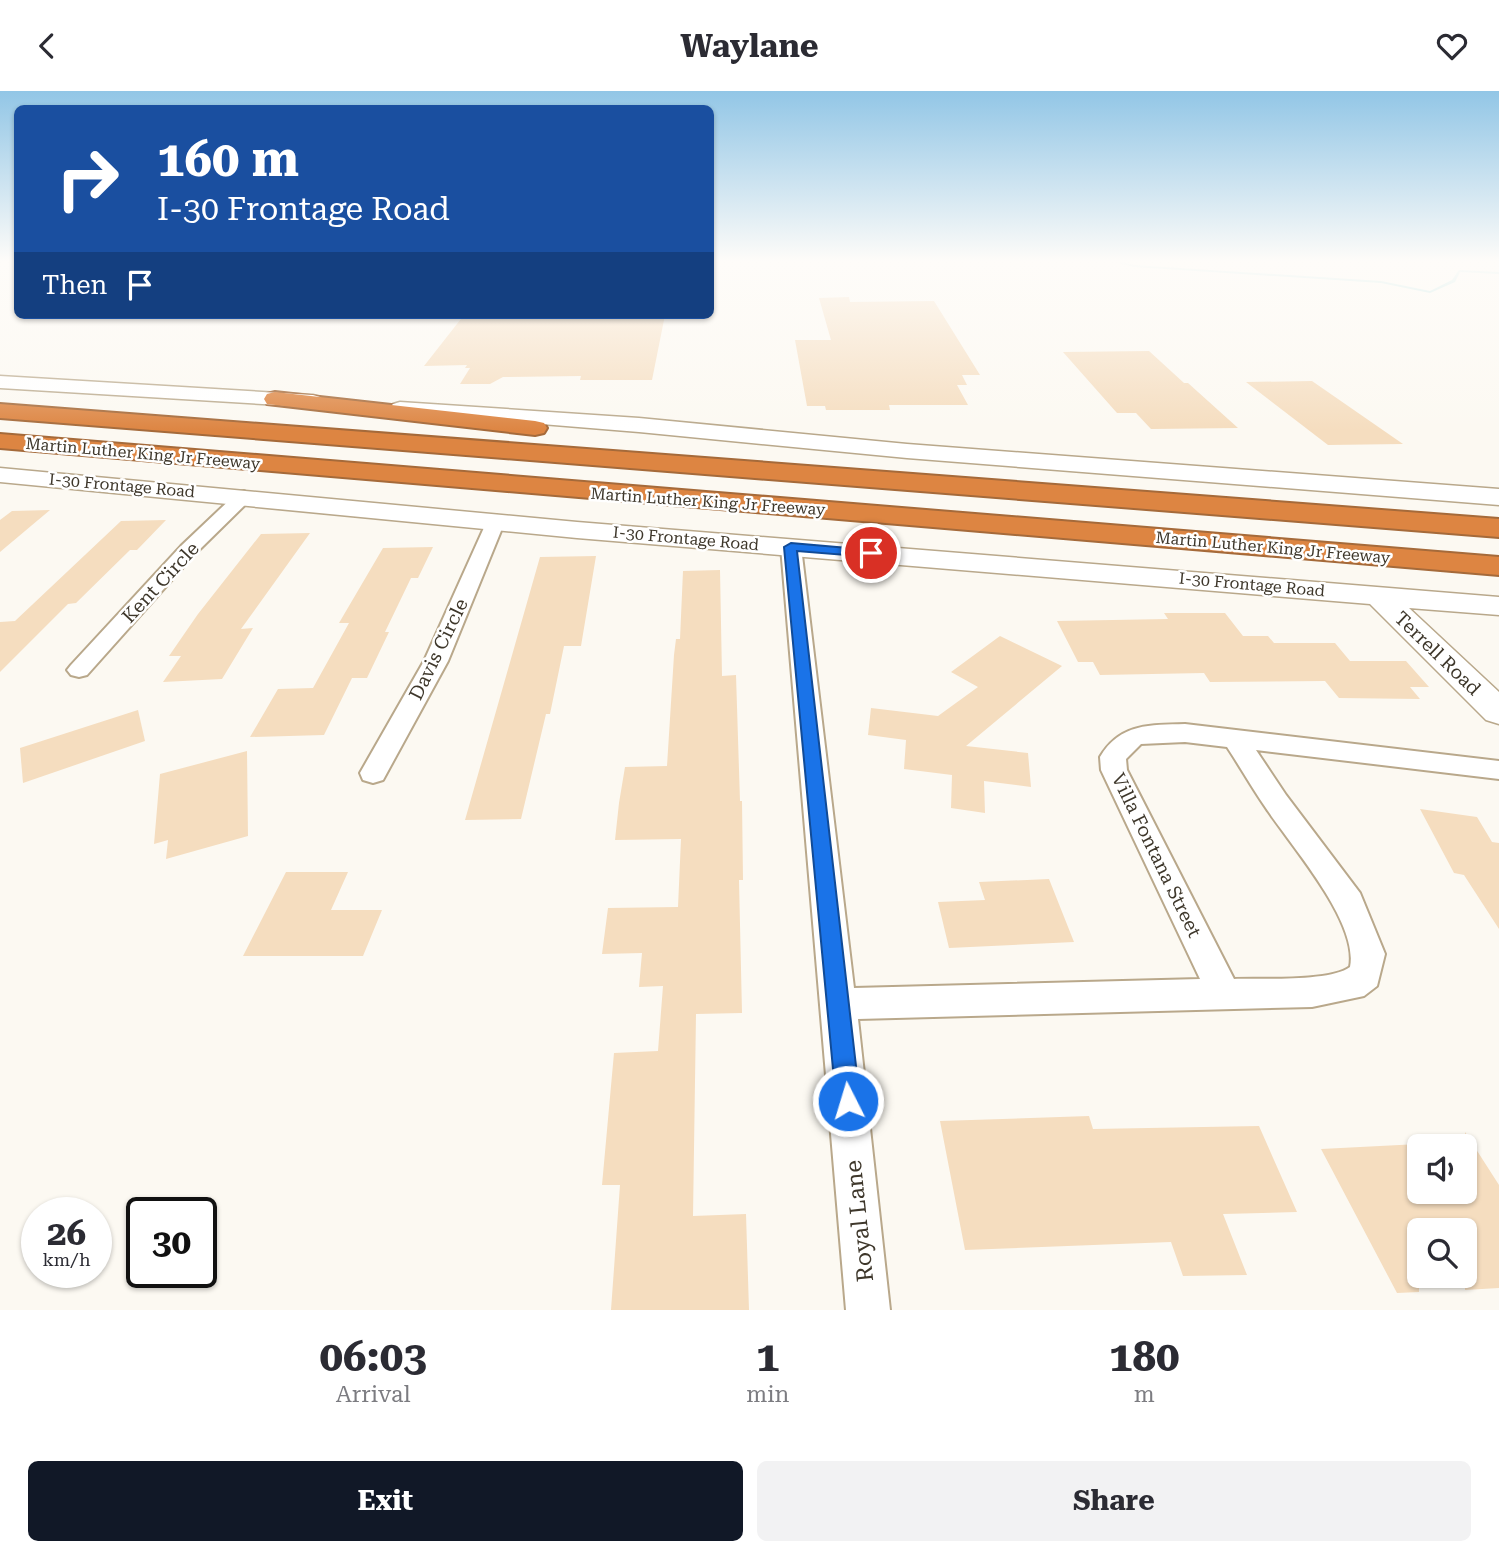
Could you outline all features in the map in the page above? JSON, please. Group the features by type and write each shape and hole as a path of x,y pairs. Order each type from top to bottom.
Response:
{"highway":[{"path":"275,399 1254,509"},
{"name":"Martin Luther King Jr Freeway","path":"0,411 1499,528"},
{"name":"Martin Luther King Jr Freeway","path":"0,442 1499,566"},
{"path":"906,516 1499,585"}],"main road":[{"path":"0,382 639,425 907,451 1499,497"},
{"name":"I-30 Frontage Road","path":"0,474 791,547 1499,606"},
{"name":"Terrell Road","path":"1377,594 1499,712"}],"street":[{"name":"Kent Circle","path":"79,670 188,550 244,496"},
{"name":"Davis Circle","path":"373,773 436,661 496,521"},
{"name":"Royal Lane","path":"791,547 869,1310"},
{"name":"Villa Fontana Street","path":"1223,994 1114,770 1113,757 1132,738 1147,734 1185,733 1234,737 1499,770"},
{"path":"839,1003 1312,992 1352,985 1365,975 1369,954 1349,902 1276,802 1234,737"}],"building":[{"path":"824,317 944,317 980,375 962,375 967,385 957,385 968,405 889,405 890,410 826,410 825,406 807,406 795,340 831,340"},
{"path":"461,319 664,319 652,380 580,380 581,376 503,377 490,384 460,384 470,368 465,368 467,365 424,366"},
{"path":"1149,351 1238,428 1151,429 1136,413 1117,413 1063,352"},
{"path":"1312,381 1403,444 1328,445 1246,382"},
{"path":"50,510 0,552 0,520 12,511"},
{"path":"166,520 137,550 130,550 76,603 68,604 0,672 0,622 15,621 121,521"},
{"path":"310,533 241,629 253,628 222,679 163,682 181,656 169,656 198,614 261,534"},
{"path":"433,547 418,578 411,578 367,678 352,678 324,735 250,737 278,689 313,688 349,623 339,623 383,548"},
{"path":"596,556 581,646 564,646 550,714 546,714 521,819 465,820 540,557"},
{"path":"720,570 722,676 736,675 742,801 743,880 739,880 742,1013 696,1014 693,1216 746,1214 749,1310 611,1310 620,1185 602,1185 614,1053 658,1051 663,986 639,987 642,953 602,954 608,908 678,907 681,839 615,840 619,803 625,767 667,766 674,655 676,639 680,639 683,571"},
{"path":"1164,613 1225,613 1243,636 1268,636 1274,643 1335,643 1350,661 1406,661 1429,687 1410,687 1420,699 1339,698 1325,681 1210,682 1204,673 1100,675 1093,662 1078,662 1057,621 1168,619"},
{"path":"1000,636 1062,666 966,746 1028,753 1031,787 984,781 985,813 951,808 952,775 904,769 906,740 868,735 871,708 938,716 978,687 951,672"},
{"path":"138,710 145,741 23,783 20,748"},
{"path":"247,751 248,836 166,859 168,840 154,844 160,774"},
{"path":"1420,809 1477,817 1492,842 1499,843 1499,929 1464,875 1454,873"},
{"path":"286,872 348,872 331,910 382,910 363,956 243,956"},
{"path":"1049,879 1074,942 949,948 938,902 985,900 979,882"},
{"path":"1089,1116 1093,1129 1259,1126 1297,1212 1223,1214 1247,1275 1183,1276 1171,1242 965,1250 940,1121"},
{"path":"1407,1145 1407,1204 1477,1204 1477,1151 1499,1185 1499,1288 1465,1290 1477,1288 1477,1218 1407,1218 1407,1288 1419,1288 1419,1292 1397,1293 1321,1149"}],"route":[{"path":"848,1101 791,547 871,553"}]}
